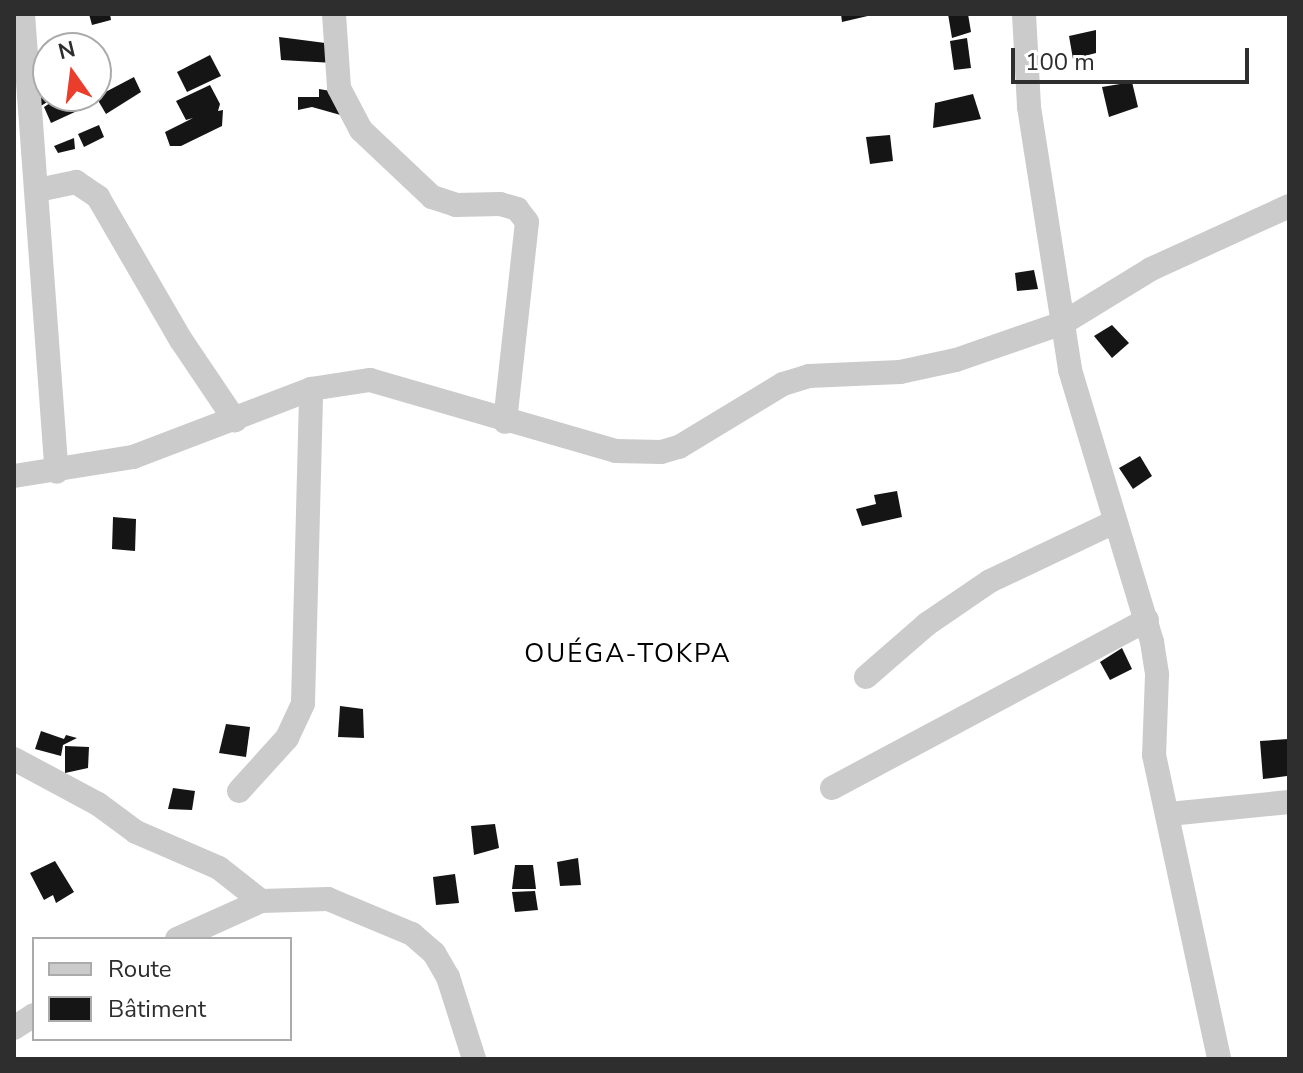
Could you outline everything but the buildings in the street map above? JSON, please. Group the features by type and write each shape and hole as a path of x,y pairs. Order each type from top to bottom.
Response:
{"street":[{"path":"334,14 339,88 361,130 432,197 456,205 500,204 517,209 527,222 505,422"},
{"path":"1024,14 1031,120 1070,370 1112,523 1147,620 1157,675 1154,755 1219,1059"},
{"path":"29,17 57,472"},
{"path":"38,190 76,182 98,197 181,340 235,420"},
{"path":"14,476 57,472 133,457 311,389 349,381 386,381 505,422 616,451 661,452 679,447 783,384 809,376 900,372 956,360 1063,323 1151,269 1289,206"},
{"path":"239,791 287,738 303,703 311,389"},
{"path":"866,677 927,624 990,581 1112,523"},
{"path":"832,788 1147,620"},
{"path":"14,759 98,804 136,832 219,868 261,901"},
{"path":"1169,814 1289,802"},
{"path":"181,937 261,901 328,899 412,934 434,953 448,977 474,1059"},
{"path":"14,1028 32,1016"}],"district":[{"name":"OUÉGA-TOKPA","path":"628,654"}]}
